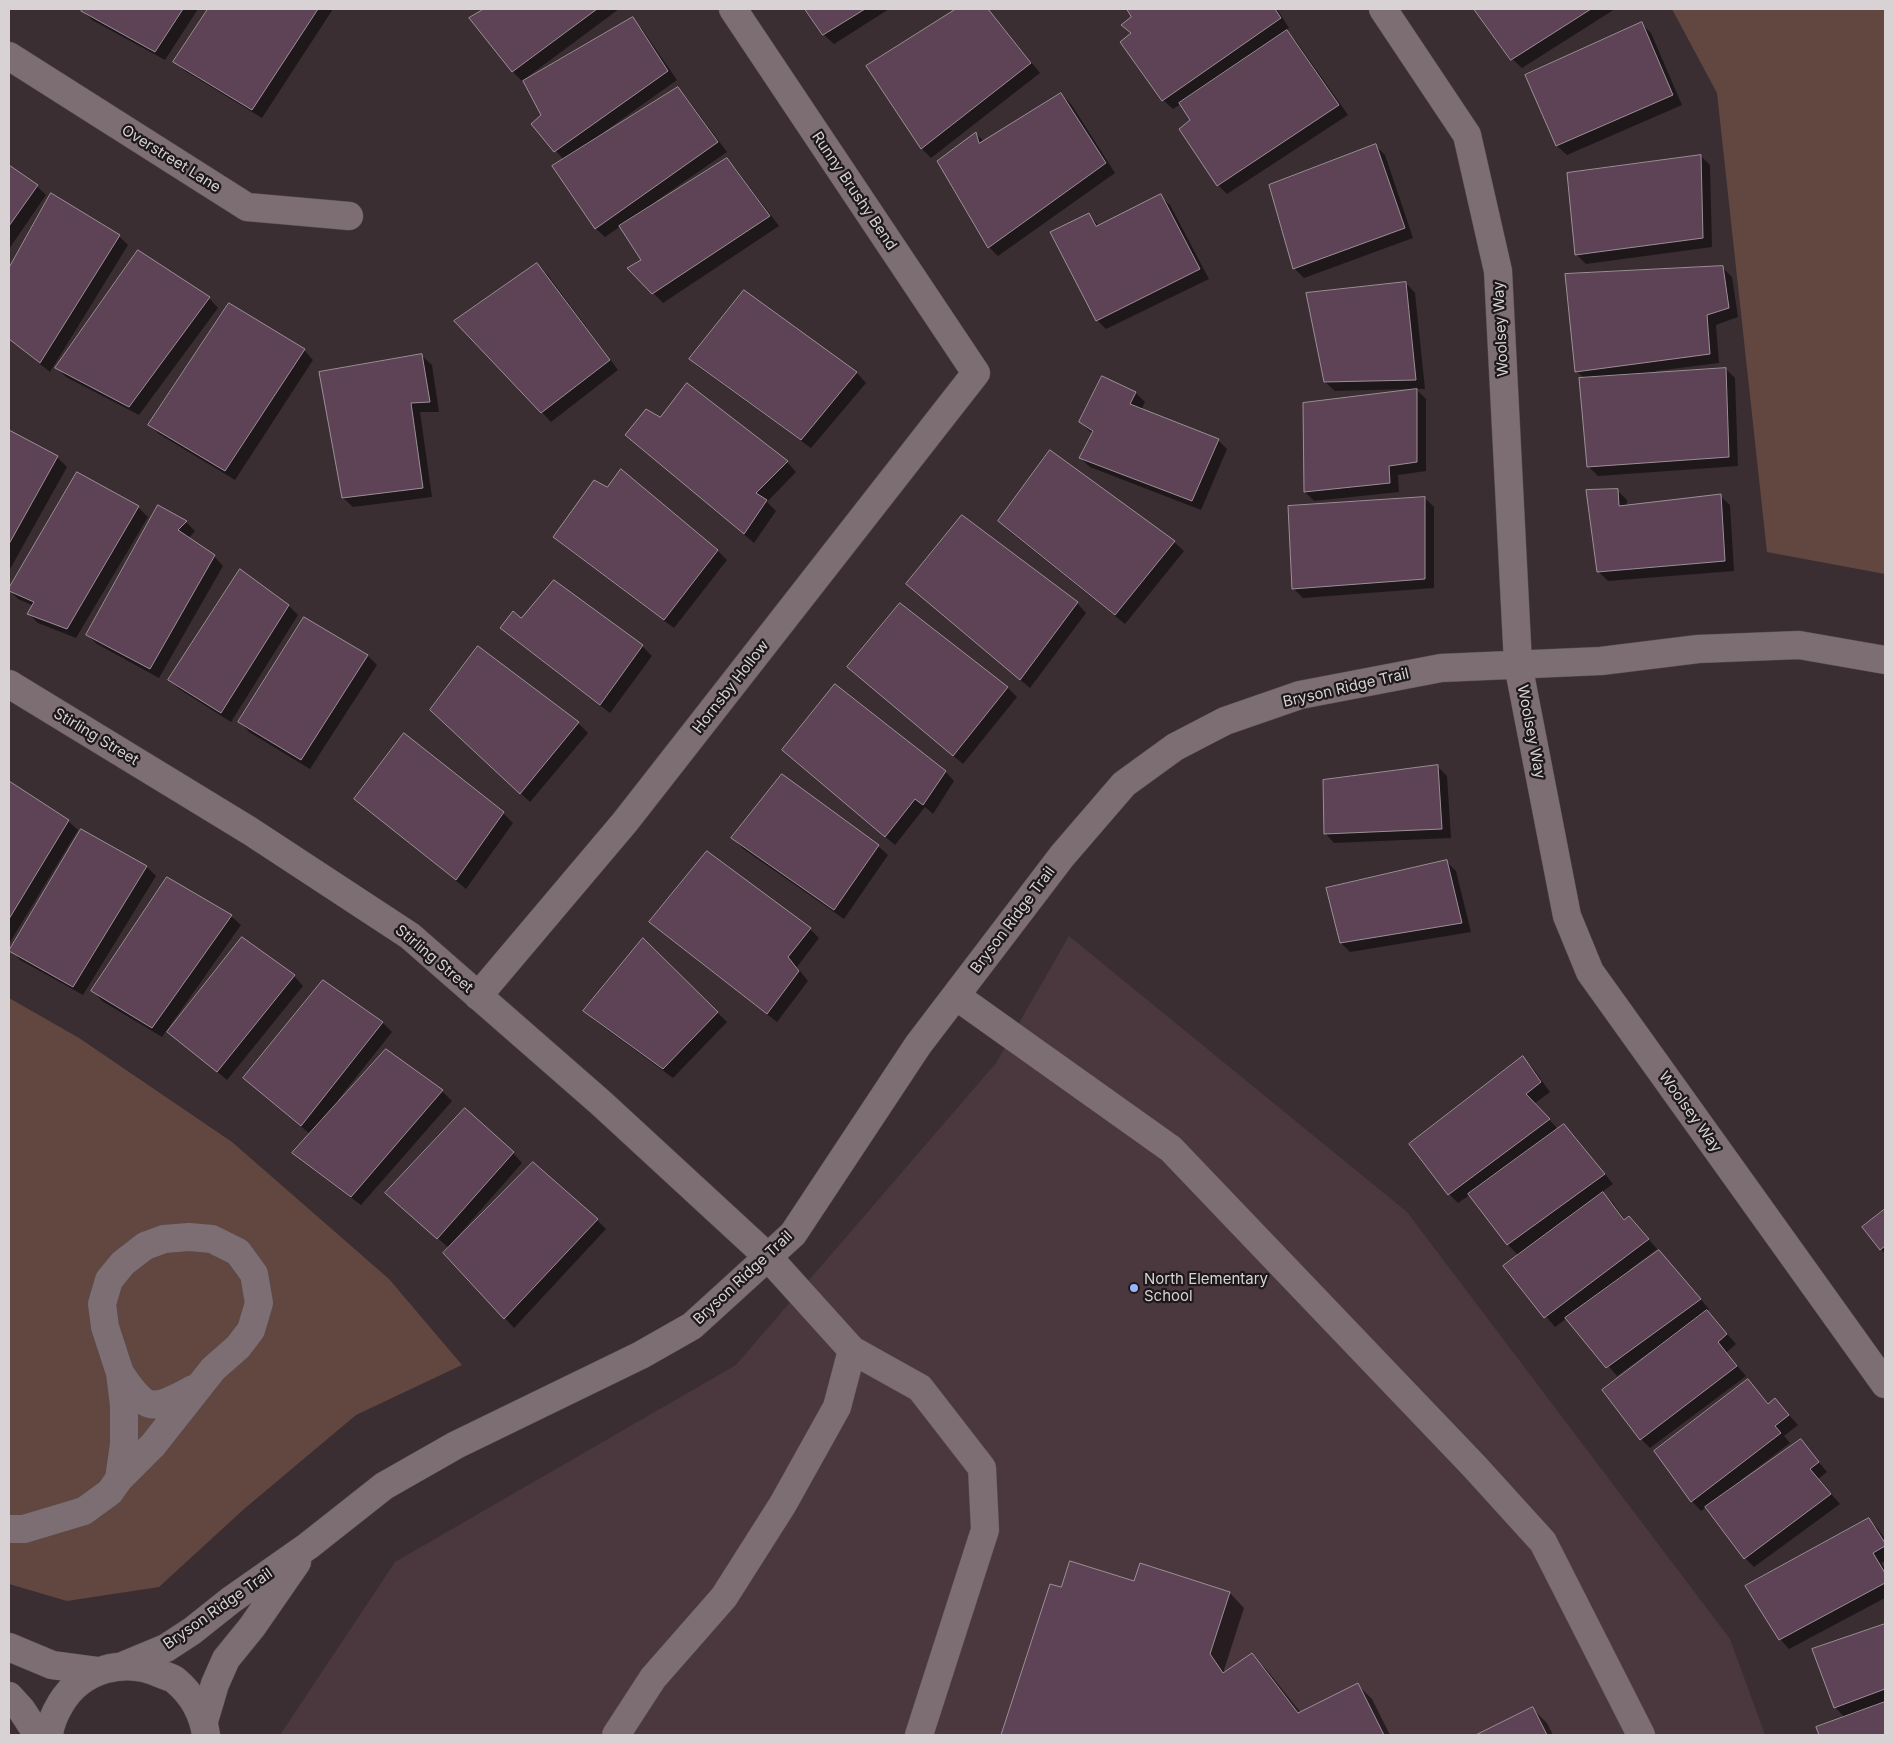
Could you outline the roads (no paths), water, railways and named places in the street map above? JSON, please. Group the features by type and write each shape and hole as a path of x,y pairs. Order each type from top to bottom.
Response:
{"street":[{"name":"Runny Brushy Bend","path":"733,9 976,373"},
{"name":"Woolsey Way","path":"1383,9 1467,135 1498,271 1518,664 1567,916 1590,972 1885,1384"},
{"name":"Overstreet Lane","path":"9,56 247,207 348,216"},
{"name":"Hornsby Hollow","path":"478,996 626,822 976,373"},
{"name":"Bryson Ridge Trail","path":"125,1665 166,1648 192,1631 231,1600 308,1546 384,1486 456,1445 641,1356 692,1326 792,1234 918,1045 1062,856 1124,784 1176,747 1225,722 1300,695 1441,668 1601,661 1698,649 1799,645 1885,660"},
{"name":"Stirling Street","path":"9,684 250,831 410,936 601,1103 768,1257 852,1350 920,1388 982,1468 985,1530 919,1735"},
{"path":"956,996 1171,1149 1474,1466 1543,1542 1641,1735"},
{"path":"9,1529 24,1529 84,1511 110,1492 119,1479 154,1445 198,1386 213,1369 238,1347 251,1330 259,1303 254,1274 238,1252 212,1239 164,1239 145,1246 123,1263 109,1280 102,1304 105,1327 120,1373 124,1405 124,1444 119,1479"},
{"path":"616,1735 653,1678 724,1597 783,1504 837,1407 852,1350"},
{"path":"120,1373 135,1395 149,1404 161,1404 198,1386"},
{"name":"Bryson Ridge Trail","path":"205,1728 215,1684 226,1659 252,1627 308,1546"},
{"path":"9,1647 52,1665 97,1671"},
{"path":"49,1735 56,1710 66,1694 80,1681 97,1671 125,1665 150,1669 174,1680 192,1698 205,1728"},
{"path":"9,1696 38,1735"}],"place":[{"name":"North Elementary School","path":"1134,1288"}]}
